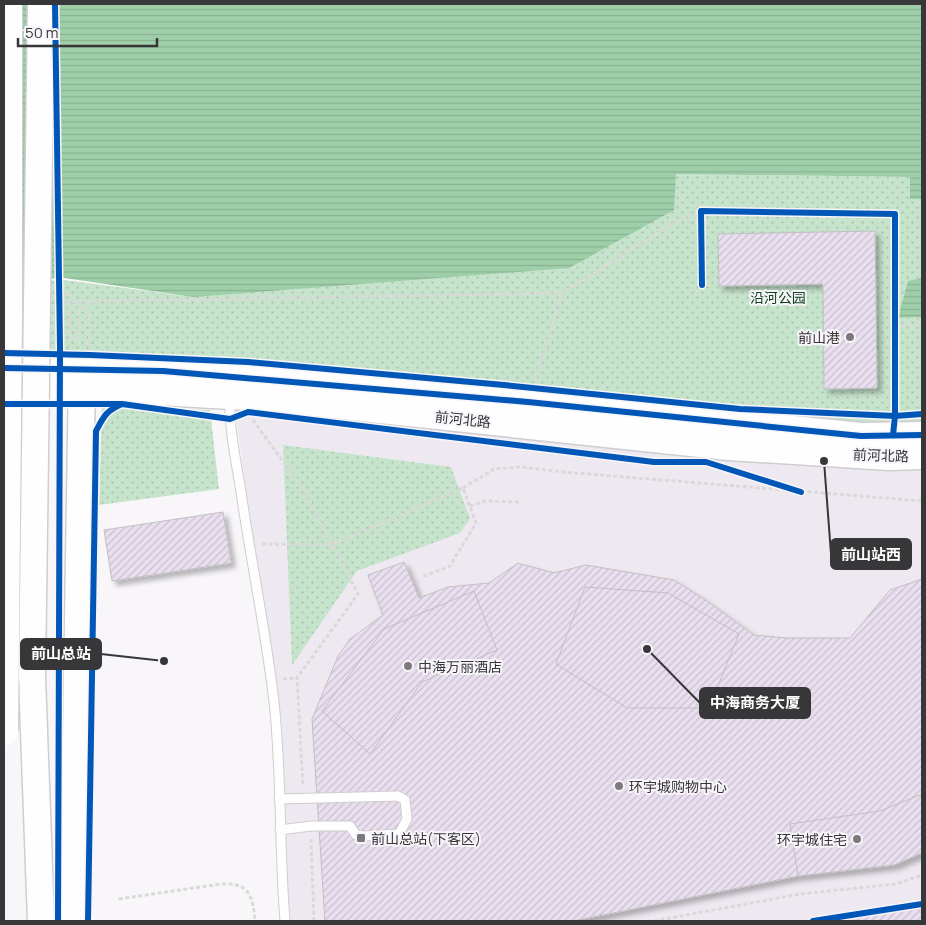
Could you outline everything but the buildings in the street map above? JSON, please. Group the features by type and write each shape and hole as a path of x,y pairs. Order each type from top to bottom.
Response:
{"main road":[{"path":"4,731 8,317 8,4"},
{"path":"40,921 32,677 41,4"},
{"path":"73,921 88,365"},
{"name":"前河北路","path":"4,368 88,365 528,402 861,436 922,435"},
{"name":"前河北路","path":"4,389 88,365 160,392 239,405 267,398 729,447 890,457 922,456"}],"lane":[{"path":"239,405 230,419 249,544 261,607 274,702 286,921"},
{"path":"279,799 398,796 405,800 407,819 400,834 356,835 350,826 311,826 280,830"}],"path":[{"path":"53,302 562,293 673,224 701,211 710,211"},
{"path":"701,211 701,220"},
{"path":"59,285 59,312"},
{"path":"528,402 562,293"},
{"path":"59,295 69,295 70,338 79,338 79,308 90,308 88,365"},
{"path":"895,316 895,335"},
{"path":"895,326 922,325"},
{"path":"239,405 258,414"},
{"path":"239,405 303,489 358,594 297,678 303,798"},
{"path":"249,544 332,544 463,488 494,469 521,467 573,473 922,501"},
{"path":"763,480 801,492"},
{"path":"422,578 450,566 476,523 463,488"},
{"path":"470,506 486,501 519,502"},
{"path":"311,826 314,921"},
{"path":"654,921 800,894 896,884 922,874"},
{"path":"119,899 220,884 237,884 244,888 252,900 255,921"},
{"path":"911,906 922,904 922,916"}],"shaded area":[{"path":"4,4 922,4 922,199 910,199 910,177 676,174 674,210 569,268 193,297 65,278 4,280"},
{"path":"922,278 922,317 898,318 908,281"},
{"path":"230,397 922,456 922,921 286,921 274,703 236,416"}],"green space":[{"name":"沿河公园","path":"675,174 911,177 910,199 922,199 922,279 899,318 922,317 922,433 4,380 4,282 64,280 193,297"},
{"path":"102,406 210,410 219,489 99,505"},
{"path":"283,445 451,467 470,519 460,533 357,571 292,665"}],"cycle path":[{"path":"55,4 60,347 58,921"},
{"path":"702,285 701,211 895,214 895,416 893,435"},
{"path":"4,353 248,362 740,409 895,416 922,414"},
{"path":"4,368 163,371 528,402 861,436 922,435"},
{"path":"4,404 120,404"},
{"path":"88,921 96,431 112,409 122,404 230,419 248,412 654,462 706,462 801,492"},
{"path":"813,921 922,904"}],"place":[{"name":"前山港","path":"850,337"},
{"name":"前山站西","path":"824,461"},
{"name":"中海商务大厦","path":"647,649"},
{"name":"前山总站","path":"164,661"},
{"name":"中海万丽酒店","path":"408,666"},
{"name":"环宇城购物中心","path":"619,786"},
{"name":"前山总站(下客区)","path":"361,838"},
{"name":"环宇城住宅","path":"857,839"}]}
